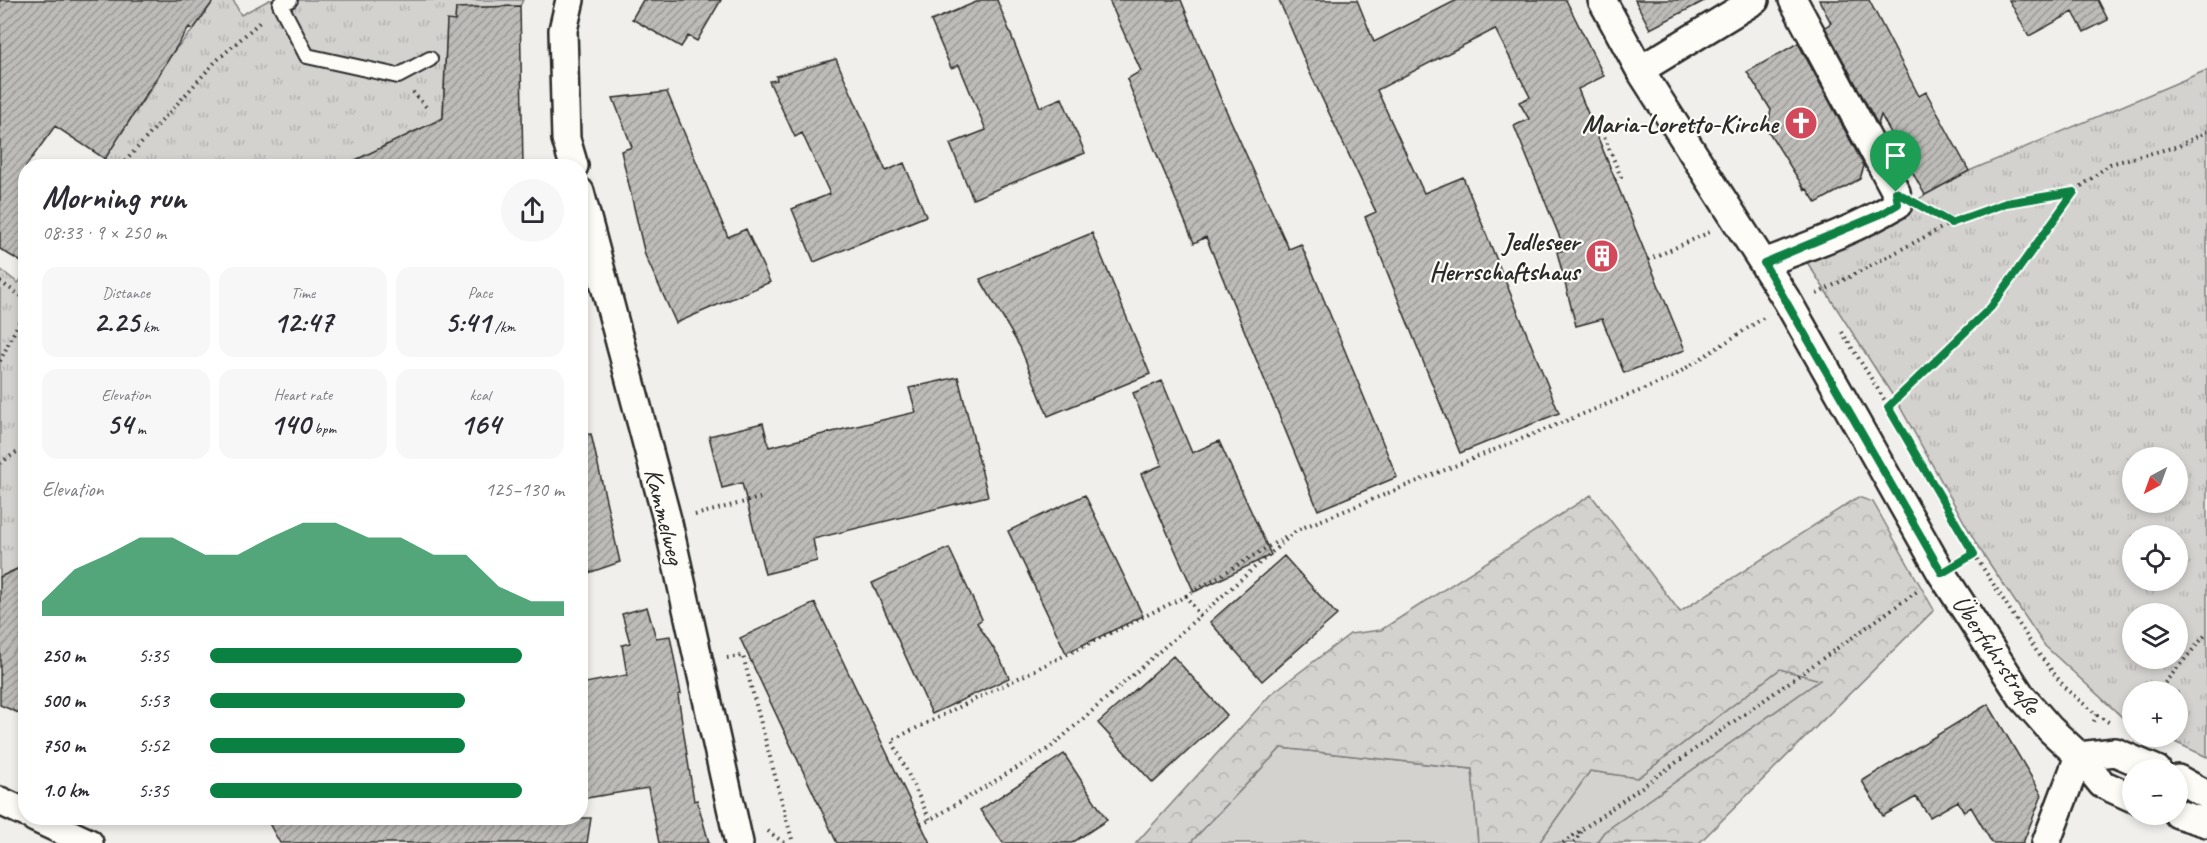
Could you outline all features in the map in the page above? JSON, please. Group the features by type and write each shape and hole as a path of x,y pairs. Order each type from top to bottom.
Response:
{"street":[{"path":"570,0 563,30 566,139 572,159"},
{"name":"Überfuhrstraße","path":"1602,0 1640,70 1788,302 1942,573 2022,697 2050,729 2079,756 2102,784 2122,793"},
{"path":"1640,70 1755,0"},
{"path":"1764,263 1881,214 1898,204 1896,192 1793,0"},
{"name":"Kammelweg","path":"588,222 668,523 739,843"},
{"path":"2046,843 2079,756 2115,752 2131,759"},
{"path":"2188,785 2207,795"},
{"path":"0,801 18,809"},
{"path":"2188,817 2207,823"},
{"path":"44,829 89,843"}],"lane":[{"path":"285,2 308,56 398,76 430,59"}],"path":[{"path":"127,159 216,61 285,2"},
{"path":"2079,756 2097,715 2066,688 2035,649 1974,554 1888,407 1991,307 2074,192 2110,165 2179,146 2207,131"},
{"path":"1602,132 1621,177 1615,180"},
{"path":"1896,192 1951,223"},
{"path":"930,820 892,740 1186,596 1296,530 1669,378 1788,302 1811,297 1951,223 2006,203 2074,192"},
{"path":"1648,260 1737,220"},
{"path":"0,282 18,294"},
{"path":"0,361 18,324"},
{"path":"0,463 18,451"},
{"path":"668,523 760,498"},
{"path":"921,824 1050,748 1296,530"},
{"path":"1563,843 1942,573 1974,554"},
{"path":"1186,596 1200,616"},
{"path":"2166,681 2207,633"},
{"path":"699,663 743,656 793,843"},
{"path":"1574,843 1585,828"}],"green space":[{"path":"214,0 233,0 241,15 269,0 523,0 520,6 456,8 455,21 447,21 442,131 417,130 412,132 407,135 393,155 387,144 371,155 373,159 104,159 151,89 172,53 193,30"},
{"path":"2207,70 2207,757 2186,747 2188,747 2188,681 2122,681 2122,717 2045,646 1977,545 1900,407 1805,259 1894,216 1925,195 1969,171"},
{"path":"0,269 18,283 18,568 0,577"},
{"path":"1591,495 1680,612 1858,497 1873,502 1934,610 1699,843 1596,843 1604,832 1820,680 1780,669 1638,778 1590,771 1539,843 1478,843 1472,769 1281,748 1190,843 1136,843 1271,694 1350,634 1381,630"},
{"path":"1780,669 1821,680 1604,832 1596,843 1539,843 1590,771 1638,778"},
{"path":"1281,748 1472,769 1478,843 1190,843"}],"building":[{"path":"0,0 214,0 193,30 189,27 105,159 55,126 31,159 18,159 18,260 0,249"},
{"path":"643,0 721,0 697,41 688,36 681,47 632,19"},
{"path":"981,0 997,0 1040,107 1062,98 1085,153 973,199 950,144 986,130 959,65 951,68 931,21"},
{"path":"1109,0 1181,0 1220,97 1289,249 1301,244 1397,477 1318,510 1206,237 1194,243 1155,150 1127,79 1141,71"},
{"path":"1279,0 1357,0 1374,42 1457,0 1566,0 1604,76 1578,89 1685,350 1624,373 1602,319 1576,326 1557,252 1565,250 1514,126 1529,119 1519,102 1530,97 1495,29 1377,90 1424,193 1463,177 1559,413 1460,453 1365,217 1376,212 1309,71"},
{"path":"1635,0 1706,0 1650,29"},
{"path":"1819,0 1869,0 1919,96 1926,92 1969,171 1925,195 1881,115 1878,125 1825,27 1831,23"},
{"path":"2009,0 2098,0 2108,20 2084,32 2073,12 2029,36"},
{"path":"520,6 523,159 358,159 443,118 447,20 455,21 456,8"},
{"name":"Maria-Loretto-Kirche","path":"1798,43 1864,166 1860,179 1816,203 1807,189 1805,190 1767,129 1771,110 1747,72"},
{"path":"836,59 886,171 904,163 926,216 814,262 792,209 830,194 802,133 795,137 769,81 777,80 776,76"},
{"path":"667,92 728,237 746,229 770,282 676,323 645,255 621,151 632,147 613,98"},
{"path":"1092,233 1150,374 1048,416 1020,347 980,279"},
{"path":"958,377 988,496 813,539 817,561 765,574 742,483 722,488 709,436 763,423 769,447 916,412 909,388"},
{"path":"1162,381 1192,453 1219,441 1271,555 1194,592 1141,474 1162,465 1133,393"},
{"path":"588,434 591,434 620,562 588,573"},
{"path":"1085,495 1143,616 1066,653 1008,531"},
{"path":"949,548 982,619 977,623 1000,658 1009,678 932,714 872,583"},
{"path":"1284,556 1337,615 1262,681 1210,622"},
{"path":"18,569 18,713 0,705 0,577"},
{"path":"815,603 930,843 837,843 740,638"},
{"path":"647,607 656,638 670,636 681,694 678,695 694,801 697,800 709,843 659,843 648,788 588,798 588,682 627,675 622,645 630,643 622,614"},
{"path":"1173,656 1227,715 1153,783 1098,723"},
{"path":"1988,704 2042,795 2023,843 1992,843 1971,807 1964,812 1958,801 1930,817 1916,797 1883,816 1862,781"},
{"path":"1064,754 1107,820 1072,843 1003,843 980,810"},
{"path":"588,818 591,818 587,843 280,843 270,825 588,825"}],"place":[{"name":"Maria-Loretto-Kirche","path":"1801,123"},
{"name":"Jedleseer Herrschaftshaus","path":"1602,256"}],"route":[{"path":"1896,192 1951,223 2006,203 2074,192 1991,307 1888,407 1974,554 1942,573 1764,263 1881,214 1898,204 1896,192"}]}
